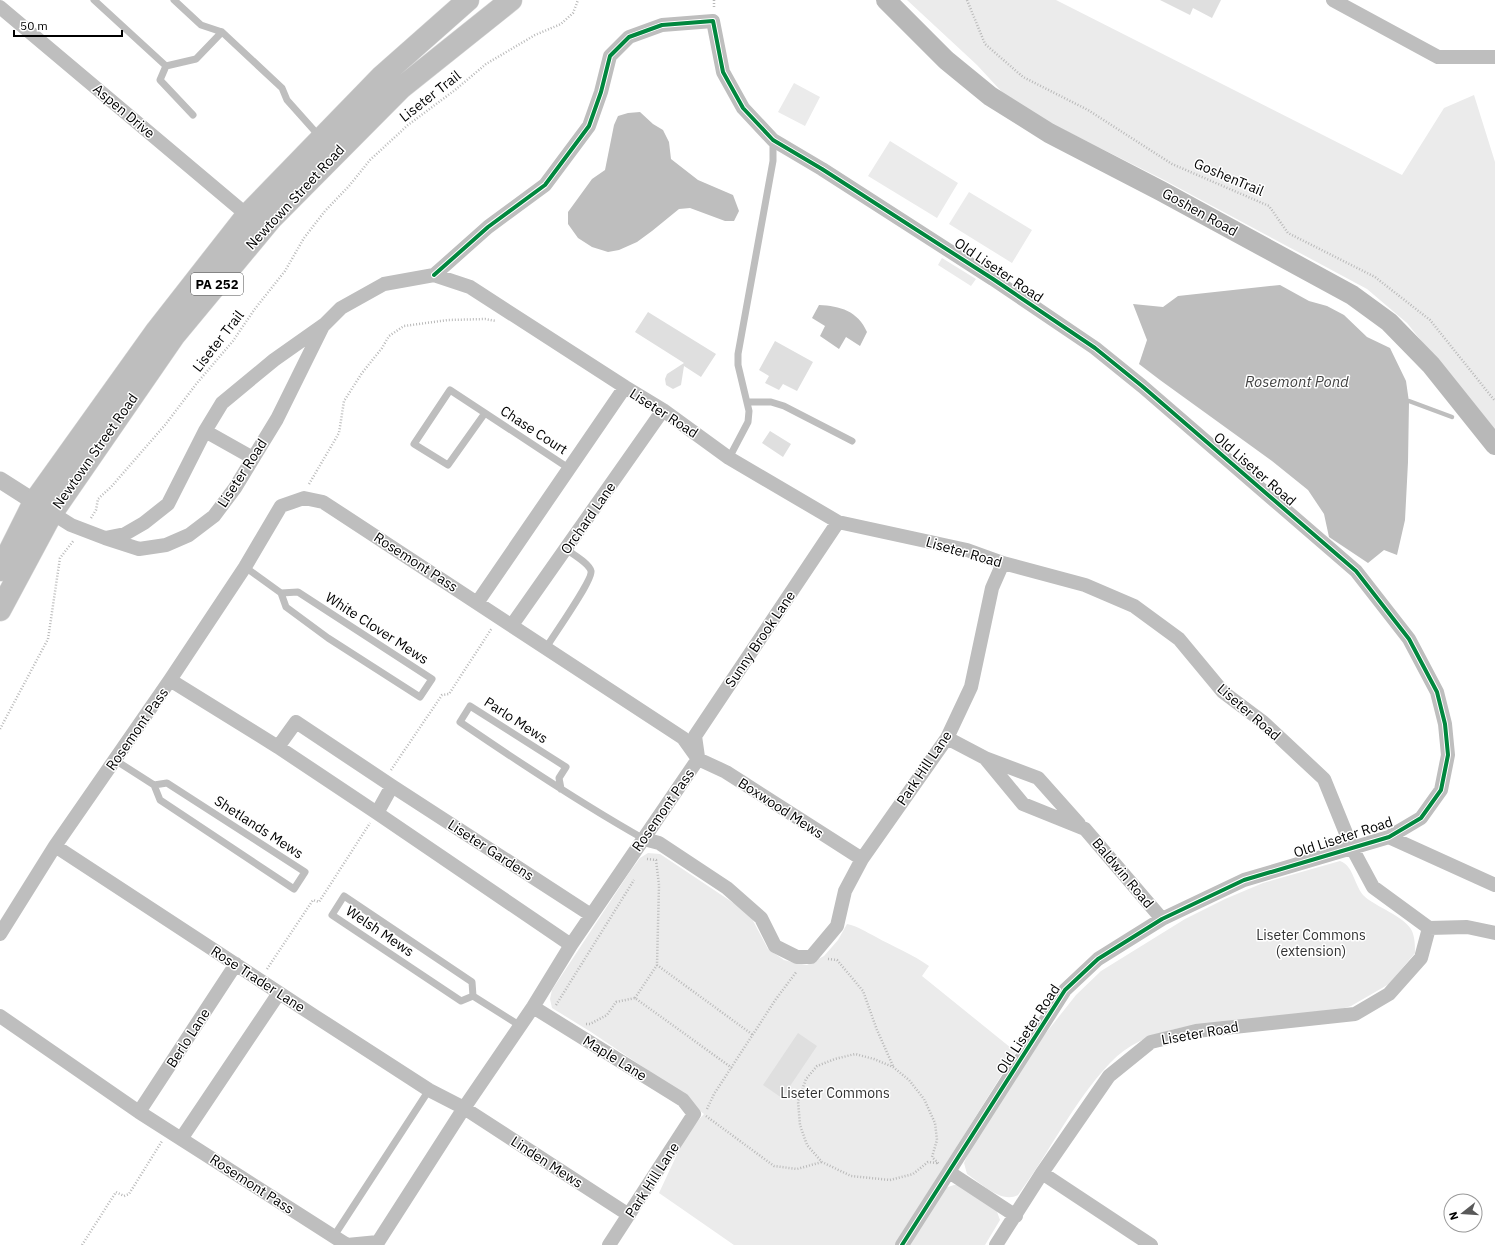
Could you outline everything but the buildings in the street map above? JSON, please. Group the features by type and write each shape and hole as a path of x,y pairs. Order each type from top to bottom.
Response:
{"main road":[{"name":"Newtown Street Road","path":"0,570 34,502 157,330 247,215 382,76 468,0"},
{"name":"Goshen Road","path":"886,0 946,60 990,96 1049,133 1161,191 1352,295 1389,322 1431,365 1495,446"},
{"name":"Newtown Street Road","path":"0,610 52,513 174,336 271,219 401,88 499,3"}],"street":[{"path":"1333,0 1438,57 1495,57"},
{"name":"Aspen Drive","path":"0,7 247,215"},
{"name":"Old Liseter Road","path":"434,275 488,228 544,185 589,126 601,92 610,56 630,37 662,25 714,21 723,72 743,108 773,140 993,279 1094,348 1142,386 1356,571 1409,639 1437,692 1445,724 1448,755 1441,790 1421,818 1389,837 1244,880 1162,919 1098,958 1065,990 902,1245"},
{"name":"Liseter Road","path":"105,538 125,534 144,523 168,504 205,431 222,403 274,360 325,324 341,308 384,284 434,275 470,287 624,387 663,410 729,458 838,522 967,550 1003,563 1085,585 1134,606 1179,639 1223,692 1263,722 1324,779 1352,848 1373,887 1430,928 1421,958 1389,994 1355,1014 1196,1031 1151,1042 1109,1076 1042,1173 1016,1216 996,1245"},
{"name":"Liseter Road","path":"52,513 71,525 140,549 166,545 189,535 214,516 235,488 277,419 325,324"},
{"path":"477,603 570,469 624,387"},
{"name":"Orchard Lane","path":"512,625 663,410"},
{"path":"205,431 253,458"},
{"path":"0,480 52,513"},
{"name":"Rosemont Pass","path":"0,934 56,846 170,680 245,567 281,506 304,498 323,502 683,738 698,760 570,945 533,1007 464,1108 378,1242 348,1244 334,1236 140,1112 0,1016"},
{"name":"Sunny Brook Lane","path":"698,760 695,736 838,522"},
{"name":"Park Hill Lane","path":"812,957 837,926 844,891 862,859 947,738 971,687 992,588 1003,563"},
{"path":"170,680 278,747 570,945"},
{"name":"Liseter Gardens","path":"278,747 296,722 591,915"},
{"name":"Baldwin Road","path":"947,738 985,758 1038,778 1084,828 1162,919"},
{"name":"Baldwin Road","path":"985,758 1023,804 1084,828"},
{"name":"Boxwood Mews","path":"698,760 726,772 862,859"},
{"path":"377,813 388,783"},
{"path":"1389,837 1495,885"},
{"path":"644,839 659,843 727,888 761,918 775,946 797,957 812,957"},
{"name":"Rose Trader Lane","path":"56,846 429,1090 464,1108"},
{"path":"1430,928 1468,927 1495,933"},
{"name":"Berlo Lane","path":"140,1112 236,964"},
{"path":"181,1139 279,993"},
{"name":"Maple Lane","path":"533,1007 683,1100 694,1114"},
{"name":"Linden Mews","path":"464,1108 629,1215"},
{"name":"Park Hill Lane","path":"609,1245 694,1114"},
{"path":"949,1172 1016,1216"},
{"path":"1042,1173 1151,1245"}],"lane":[{"path":"94,0 166,66"},
{"path":"174,0 201,25 222,32 282,88 287,100 321,138"},
{"path":"166,66 196,59 222,32"},
{"path":"166,66 160,80 193,115"},
{"path":"729,458 748,422 748,402 738,365 738,354 773,161 773,140"},
{"name":"Chase Court","path":"485,413 448,465 414,444 450,390 485,413 570,469"},
{"path":"748,402 771,402 784,406 852,441"},
{"path":"546,648 581,594 591,575 591,570 588,566 566,549"},
{"name":"White Clover Mews","path":"245,567 281,593 286,606 328,638 420,697 432,679 298,592 281,593"},
{"name":"Parlo Mews","path":"561,790 560,778 566,767 470,706 460,722 561,790 644,839"},
{"name":"Shetlands Mews","path":"115,760 154,785 160,800 294,889 305,872 167,783 154,785"},
{"name":"Welsh Mews","path":"344,896 472,982 473,996 461,1001 332,915 344,896"},
{"path":"473,996 520,1025"},
{"path":"334,1236 429,1090"}],"path":[{"path":"309,484 340,433 344,401 389,336 404,326 448,320 485,319 500,322"},
{"path":"388,783 442,695 450,694 500,617"},
{"path":"260,980 313,900 319,902 377,813"},
{"path":"582,1024 590,1024 606,1015 616,1002 635,998 657,965 659,885 656,860 648,859 643,866"},
{"path":"560,1010 554,1007 635,879"},
{"path":"822,1162 797,1169 774,1166 704,1114 714,1094 754,1035 776,999 802,964 812,957 838,960 863,991 877,1030 894,1067"},
{"path":"657,965 754,1035"},
{"path":"635,998 732,1068"},
{"path":"937,1163 928,1162 913,1174 890,1180 851,1176 822,1162 808,1145 800,1125 798,1101 806,1079 817,1066 835,1059 855,1054 874,1059 894,1067 909,1080 924,1098 935,1123 937,1140 932,1157 949,1172"},
{"path":"82,1245 116,1192 124,1196 128,1194 169,1131"}],"green space":[{"path":"907,0 1056,0 1402,175 1444,108 1474,95 1495,162 1495,433 1407,323 1367,289 1164,180 1014,105 977,65"},
{"path":"794,83 820,97 805,126 778,112"},
{"path":"890,141 958,183 937,218 868,176"},
{"path":"969,192 1032,230 1012,263 949,224"},
{"path":"942,258 976,279 971,286 938,265"},
{"name":"Liseter Commons","path":"648,853 660,854 750,915 768,949 784,960 807,965 824,956 838,940 847,924 910,954 929,966 922,976 1016,1052 895,1245 734,1245 659,1193 687,1133 704,1114 646,1069 552,1008 550,999 552,990 629,873 640,858"},
{"name":"Liseter Commons (extension)","path":"1340,861 1348,866 1363,895 1375,904 1397,916 1412,931 1415,953 1389,984 1351,1006 1335,1011 1191,1026 1156,1034 1139,1041 1110,1063 1097,1078 1073,1111 1030,1179 1018,1195 1005,1197 998,1195 967,1174 964,1163 972,1146 1038,1043 1076,995 1101,971 1185,919 1225,899 1263,883"},
{"path":"959,1185 996,1209 1000,1220 985,1245 909,1245 945,1188"}],"water":[{"path":"640,112 653,124 663,130 669,142 671,159 698,180 733,195 739,211 734,221 725,221 690,208 679,209 637,242 619,250 608,252 592,247 578,238 568,224 568,212 592,179 605,170 614,125 618,116"},
{"name":"Rosemont Pond","path":"1280,285 1309,301 1327,306 1344,315 1367,337 1390,348 1406,381 1409,402 1405,520 1397,555 1384,550 1368,563 1329,537 1324,514 1308,490 1272,461 1139,364 1147,340 1133,304 1163,307 1178,296"},
{"path":"819,305 841,308 859,319 867,332 860,346 846,337 839,349 820,336 825,326 812,318"}],"waterway":[{"path":"1409,401 1452,417"}],"cycle path":[{"path":"434,275 488,227 545,185 589,126 601,92 610,56 629,37 662,25 713,21 723,72 743,108 773,140 822,169 993,279 1095,348 1142,386 1356,571 1409,639 1437,692 1445,724 1448,755 1441,790 1421,818 1389,837 1244,880 1162,919 1098,959 1065,990 902,1245"}]}
